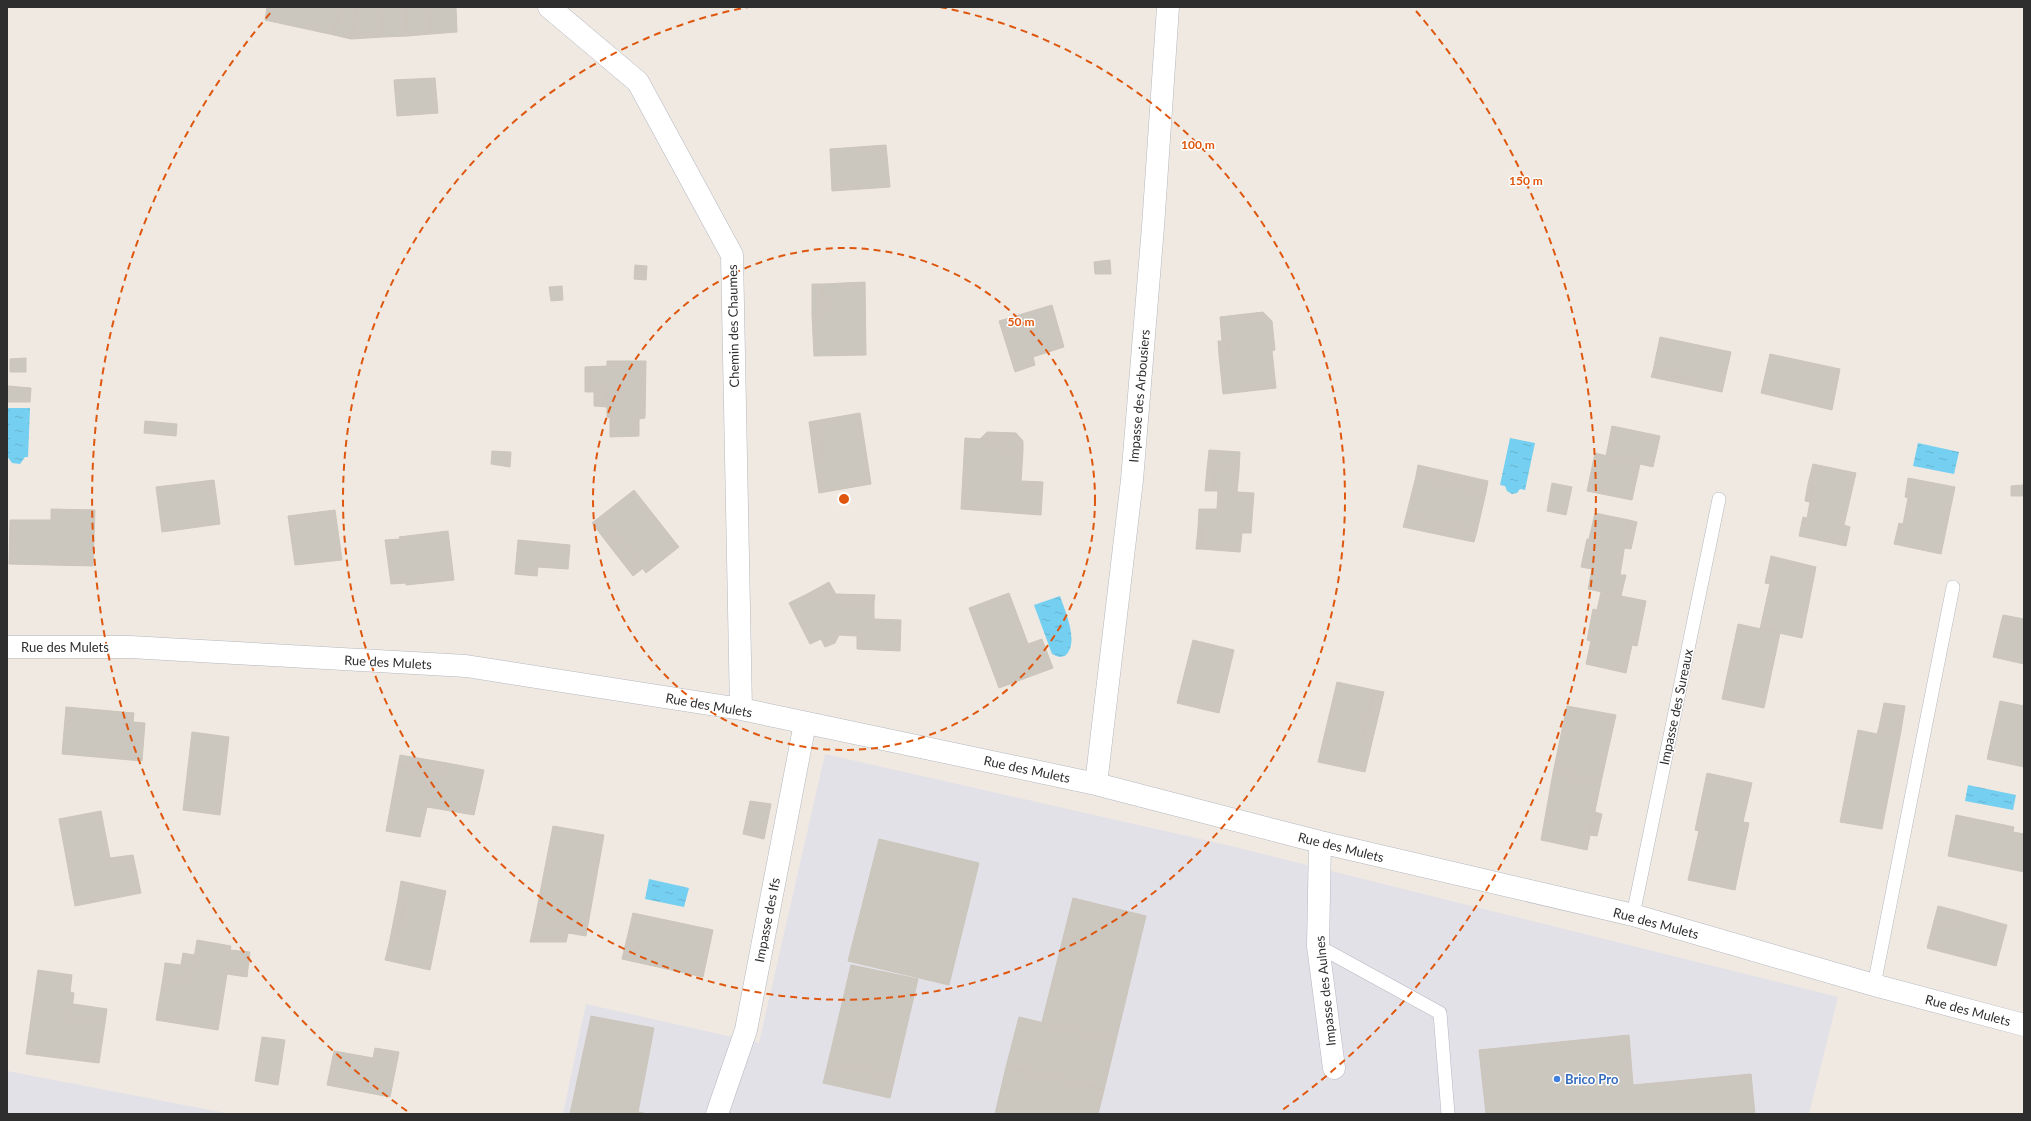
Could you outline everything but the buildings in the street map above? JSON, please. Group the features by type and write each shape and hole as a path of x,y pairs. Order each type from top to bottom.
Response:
{"street":[{"name":"Chemin des Chaumes","path":"549,7 638,82 732,255 741,709"},
{"name":"Impasse des Arbousiers","path":"1096,784 1132,480 1153,227 1168,7"},
{"name":"Rue des Mulets","path":"7,647 130,647 466,666 741,709 1096,784 1320,842 1633,915 1874,985 2024,1025"},
{"name":"Impasse des Ifs","path":"717,1114 746,1030 805,723"},
{"name":"Impasse des Aulnes","path":"1320,842 1318,946 1334,1068"}],"lane":[{"name":"Impasse des Sureaux","path":"1633,915 1720,499"},
{"path":"1874,985 1953,587"},
{"path":"1318,946 1440,1013 1448,1114"}],"shaded area":[{"path":"825,754 1231,846 1838,997 1809,1114 563,1114 586,1004 759,1043"},
{"path":"7,1071 231,1114 7,1114"}],"water":[{"path":"7,408 30,408 28,457 25,457 20,464 12,463 7,456"},
{"path":"1510,438 1535,443 1525,490 1520,489 1517,493 1512,494 1507,491 1505,486 1500,485"},
{"path":"1918,443 1959,452 1954,474 1913,466"},
{"path":"1060,596 1068,618 1071,643 1065,656 1059,657 1052,654 1034,605"},
{"path":"1968,785 2016,795 2013,810 1965,801"},
{"path":"649,879 689,888 684,907 645,899"}],"place":[{"name":"Brico Pro","path":"1557,1079"}]}
